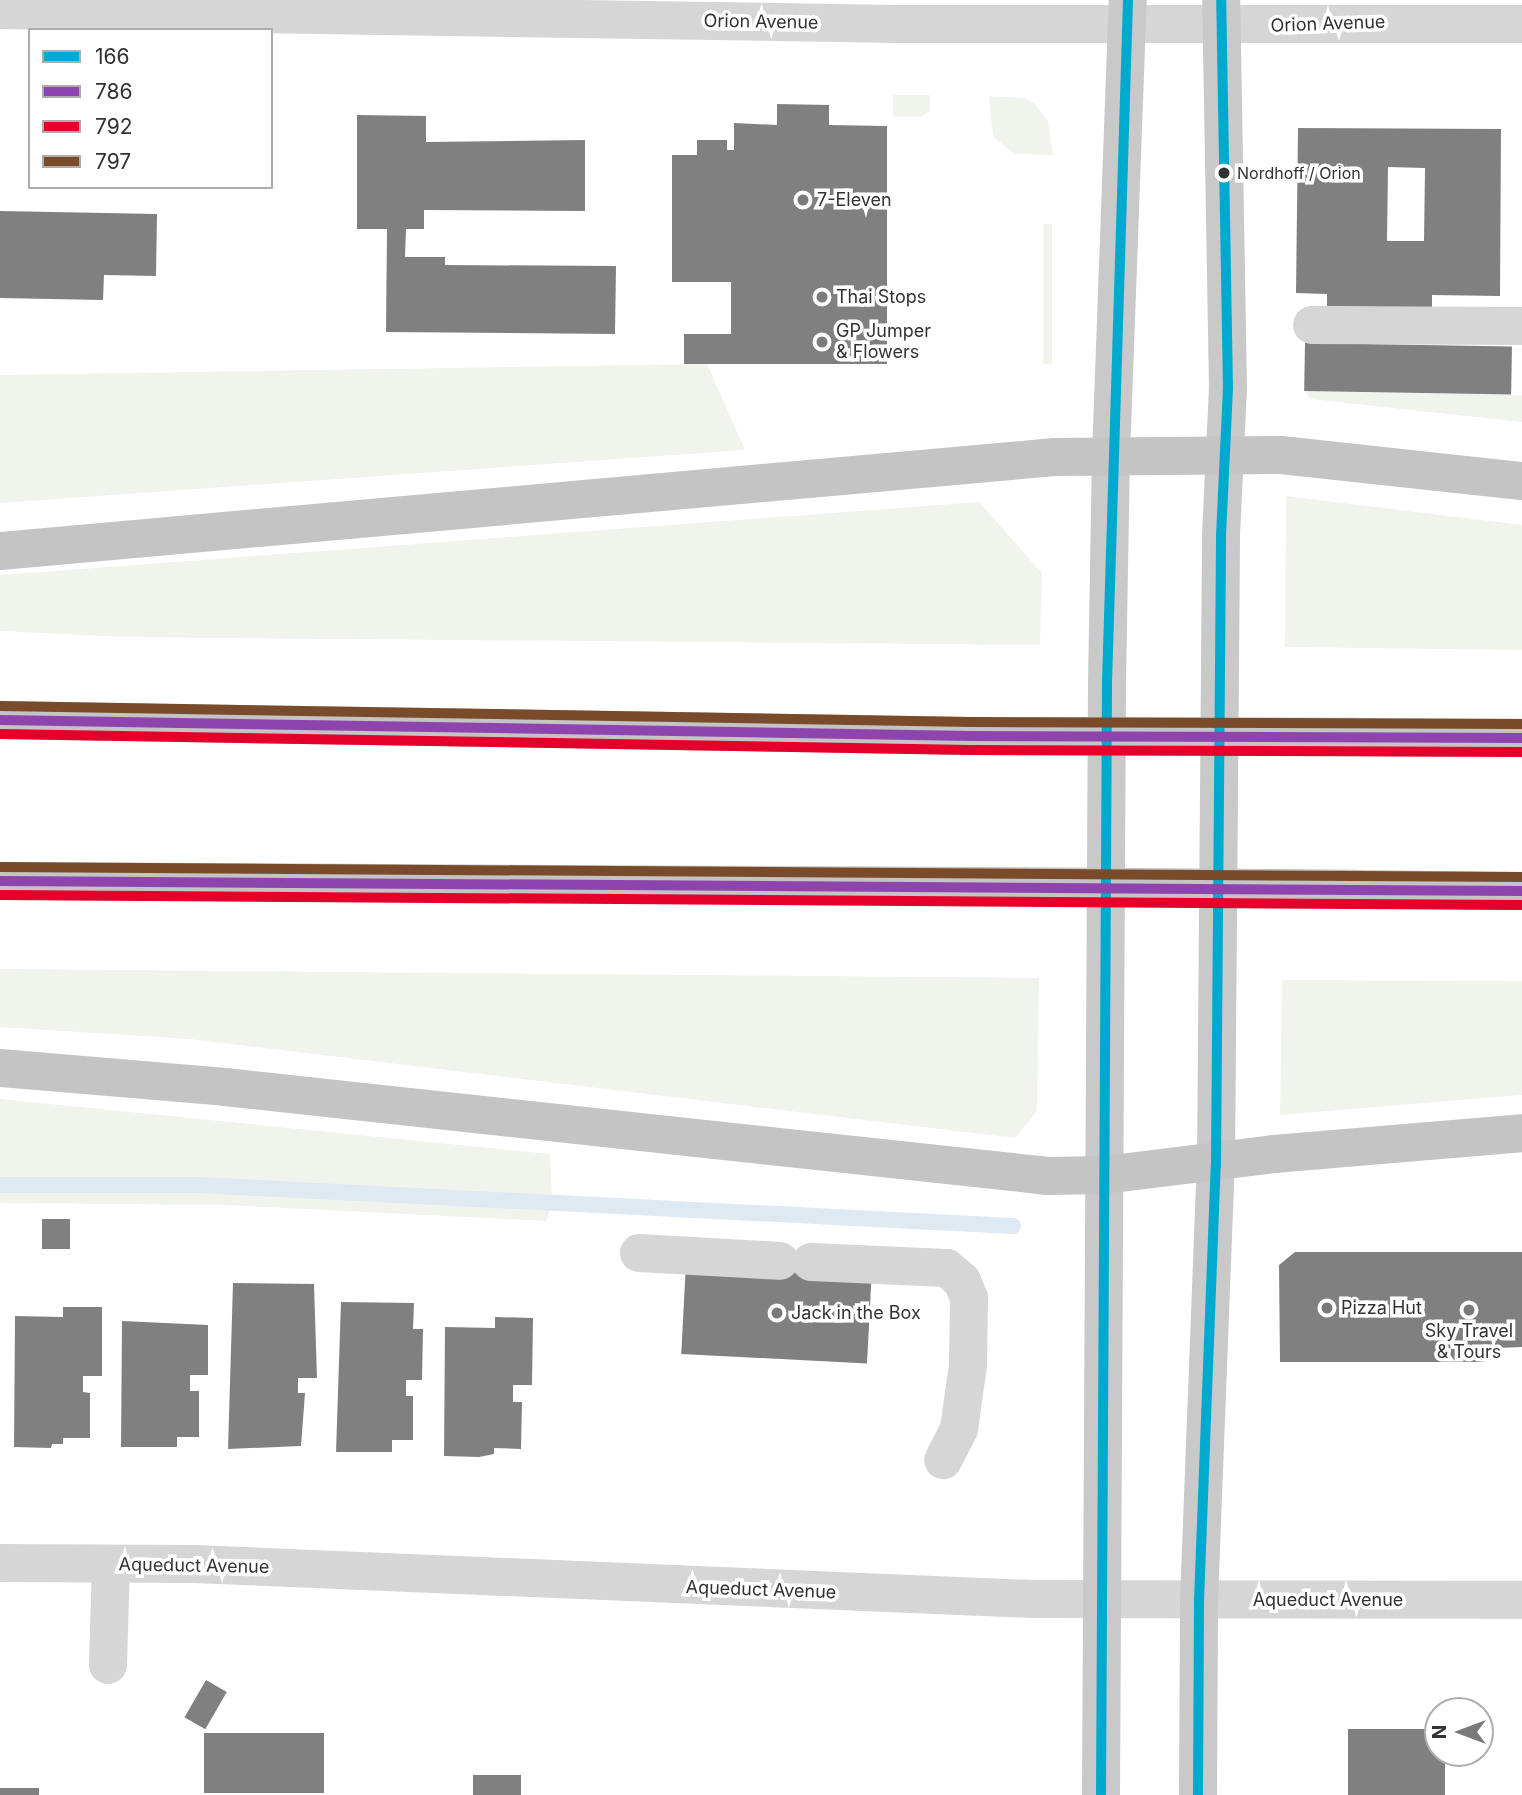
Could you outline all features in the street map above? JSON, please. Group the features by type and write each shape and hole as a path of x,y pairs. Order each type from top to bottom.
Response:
{"highway":[{"path":"0,551 1111,456 1225,452 1325,458 1522,481"},
{"path":"0,720 971,736 1522,738"},
{"path":"0,881 1522,891"},
{"path":"0,1069 238,1088 1048,1176 1104,1175 1216,1165 1274,1154 1522,1133"}],"main road":[{"path":"1101,1795 1111,456 1128,12"},
{"path":"1198,1795 1199,1601 1216,1165 1227,206 1221,12"}],"street":[{"name":"Orion Avenue","path":"0,10 207,7 1221,12 1398,22 1522,24"},
{"path":"1312,325 1522,326"},
{"path":"639,1253 947,1268 962,1281 969,1298 968,1365 959,1429 943,1460"},
{"name":"Aqueduct Avenue","path":"0,1563 111,1564 1103,1601 1522,1600"},
{"path":"108,1665 111,1564"}],"shaded area":[{"path":"893,95 930,95 930,111 921,117 893,117"},
{"path":"989,96 1024,98 1035,104 1048,121 1053,155 1015,154 993,137"},
{"path":"1043,224 1052,224 1052,364 1043,364"},
{"path":"707,364 745,450 0,503 0,375"},
{"path":"1305,391 1522,395 1522,422 1310,399"},
{"path":"1286,496 1522,525 1522,650 1285,647"},
{"path":"979,502 1042,573 1040,645 123,637 0,631 0,575"},
{"path":"0,969 1039,978 1037,1111 1015,1138 189,1039 0,1027"},
{"path":"1282,980 1522,981 1522,1095 1280,1115"},
{"path":"0,1099 550,1154 552,1198 547,1221 225,1205 0,1203"}],"building":[{"path":"777,104 829,105 829,125 887,126 887,364 684,364 684,334 731,334 731,282 672,282 672,155 697,155 697,140 727,140 727,150 734,150 734,123 777,125"},
{"path":"357,115 426,116 426,142 585,140 585,211 424,210 424,229 406,229 405,257 445,257 445,265 616,266 615,334 386,332 387,229 357,229"},
{"path":"1298,128 1501,129 1500,296 1432,295 1432,308 1327,306 1327,294 1296,293","holes":["1388,167 1425,168 1424,241 1387,241"]},
{"path":"0,211 157,214 156,276 104,275 103,300 0,298"},
{"path":"1305,343 1512,347 1511,395 1304,391"},
{"path":"42,1219 70,1219 70,1249 42,1249"},
{"path":"1295,1252 1522,1252 1522,1347 1498,1348 1498,1355 1486,1355 1486,1362 1280,1362 1279,1265"},
{"name":"Jack in the Box","path":"686,1263 872,1273 867,1364 681,1354"},
{"path":"233,1283 314,1284 317,1378 298,1378 298,1393 305,1393 301,1446 228,1449"},
{"path":"341,1302 414,1303 413,1329 423,1329 422,1380 406,1380 406,1396 413,1396 413,1440 392,1440 392,1452 336,1452"},
{"path":"63,1307 102,1307 102,1376 83,1376 83,1392 90,1393 90,1438 63,1438 63,1444 52,1444 51,1448 14,1447 15,1316 63,1317"},
{"path":"495,1317 533,1318 532,1385 513,1385 513,1402 522,1402 521,1449 494,1448 494,1454 479,1457 444,1456 445,1327 495,1328"},
{"path":"122,1321 208,1325 208,1375 190,1375 190,1391 199,1391 199,1437 177,1437 177,1447 121,1447"},
{"path":"206,1680 227,1692 205,1729 184,1717"},
{"path":"1348,1729 1424,1729 1424,1767 1445,1767 1445,1795 1348,1795"},
{"path":"204,1733 324,1733 324,1793 204,1793"},
{"path":"473,1775 521,1775 521,1795 473,1795"},
{"path":"0,1788 39,1788 39,1795 0,1795"}],"waterway":[{"path":"0,1185 199,1185 1013,1226"}],"transit line":[{"name":"166","path":"1101,1795 1107,683 1128,0"},
{"name":"166","path":"1198,1795 1199,1601 1216,1165 1221,536 1228,389 1221,0"},
{"name":"797","path":"0,706 971,722 1522,724"},
{"name":"786","path":"0,720 971,736 1522,738"},
{"name":"792","path":"0,734 971,750 1522,752"},
{"name":"797","path":"0,867 1522,877"},
{"name":"786","path":"0,881 1522,891"},
{"name":"792","path":"0,895 1522,905"}],"place":[{"name":"Nordhoff / Orion","path":"1224,173"},
{"name":"7-Eleven","path":"803,200"},
{"name":"Thai Stops","path":"822,297"},
{"name":"GP Jumper & Flowers","path":"822,342"},
{"name":"Pizza Hut","path":"1327,1308"},
{"name":"Sky Travel & Tours","path":"1469,1310"},
{"name":"Jack in the Box","path":"777,1313"}]}
